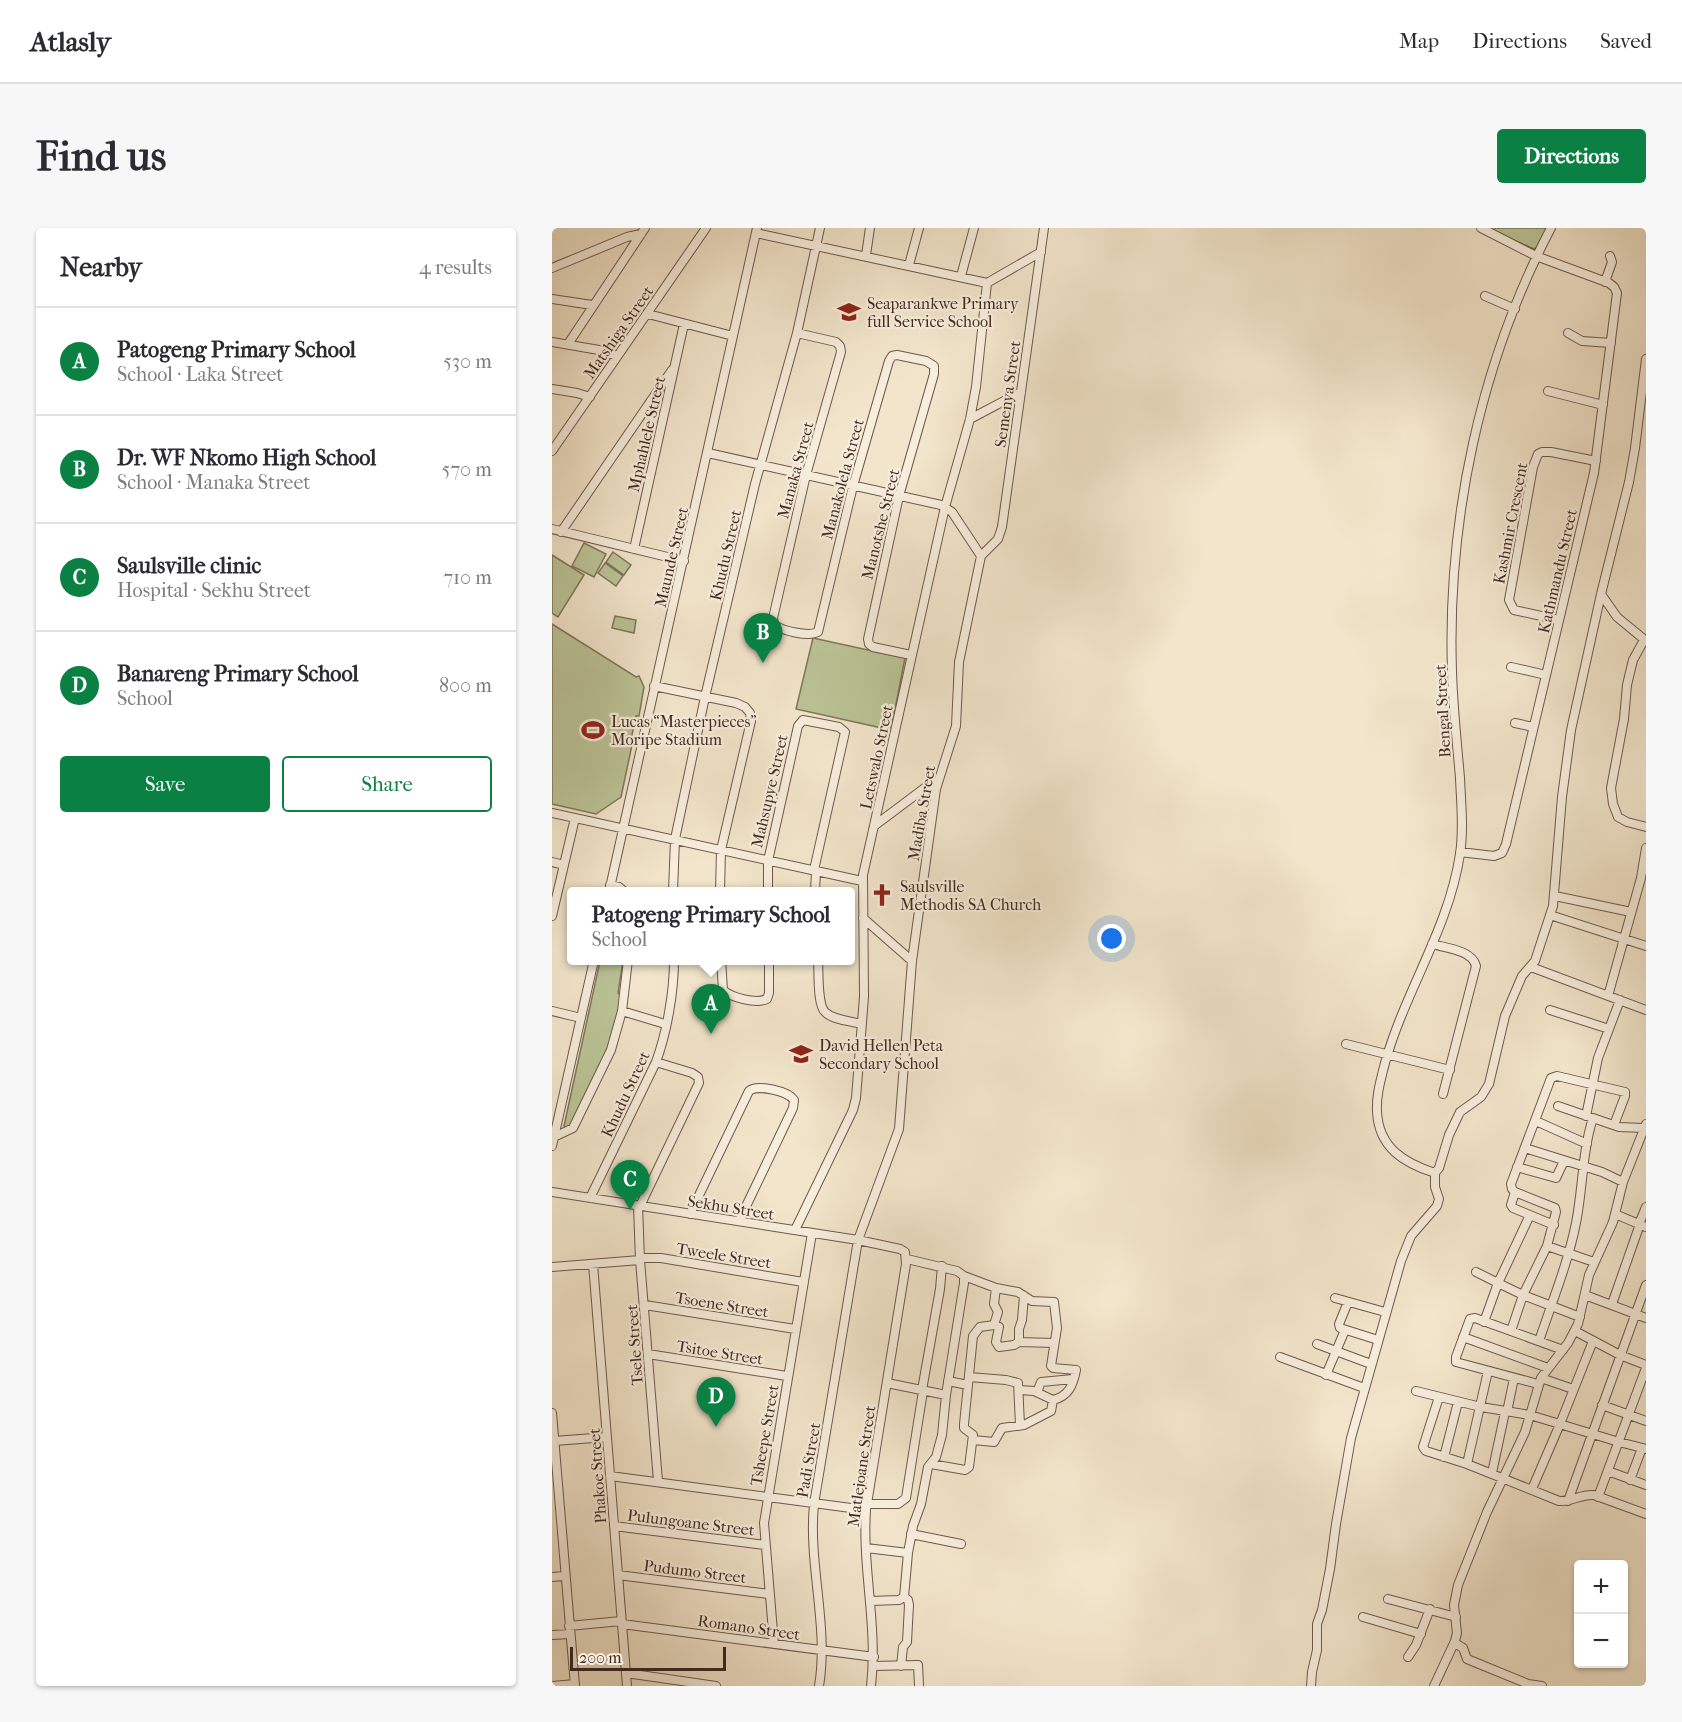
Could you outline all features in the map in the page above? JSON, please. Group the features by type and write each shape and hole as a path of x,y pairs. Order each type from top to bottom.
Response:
{"street":[{"name":"Matshiga Street","path":"552,451 706,228"},
{"name":"Khudu Street","path":"673,887 675,839 705,697 760,464 797,333 820,228"},
{"path":"866,255 870,228"},
{"path":"909,265 919,228"},
{"path":"961,276 974,228"},
{"name":"Semenya Street","path":"981,556 998,539 1002,527 1044,228"},
{"path":"1481,228 1536,256 1605,282 1612,262 1610,255"},
{"name":"Bengal Street","path":"1435,1173 1411,1165 1393,1151 1379,1125 1377,1101 1388,1054 1402,1012 1449,903 1460,852 1461,806 1452,639 1456,548 1476,432 1495,365 1515,309 1536,256 1551,228"},
{"path":"756,230 817,246 987,283 1041,252"},
{"name":"Maunde Street","path":"610,887 756,230"},
{"path":"552,268 643,231"},
{"path":"568,344 643,231"},
{"name":"Kathmandu Street","path":"1460,852 1494,856 1502,853 1596,461 1617,293 1614,287 1605,282"},
{"name":"Letswalo Street","path":"795,1230 854,1104 864,997 862,881 945,507 970,419 976,387 987,283"},
{"path":"1485,296 1515,309"},
{"path":"552,299 592,305"},
{"path":"648,314 733,336"},
{"name":"Mphahlele Street","path":"634,549 684,324"},
{"name":"Manaka Street","path":"795,631 776,627 773,618 806,476 841,348 832,341 797,333"},
{"path":"1568,333 1582,341 1611,343"},
{"path":"552,342 599,350 617,356"},
{"name":"Manakolela Street","path":"795,631 815,635 819,630 853,486 892,356 926,361 933,364 935,368"},
{"path":"1311,1686 1317,1650 1317,1624 1330,1569 1351,1438 1401,1260 1411,1236 1437,1206 1435,1173 1460,1112 1481,1097 1490,1084 1505,1017 1522,975 1531,967 1539,951 1555,896 1555,873 1566,761 1601,594 1629,482 1646,359"},
{"path":"561,532 674,368"},
{"name":"Manotshe Street","path":"912,656 873,647 869,644 868,639 899,496 935,368"},
{"path":"552,389 590,397"},
{"path":"1548,391 1603,405"},
{"path":"970,419 1021,392"},
{"name":"Kashmir Crescent","path":"1559,620 1514,610 1509,600 1533,467 1538,454 1547,452 1596,461"},
{"path":"708,453 945,507 955,517 981,556"},
{"path":"552,529 684,561"},
{"name":"Madiba Street","path":"858,1240 899,1129 912,961 938,781 956,726 959,662 981,556"},
{"path":"1601,594 1617,617 1645,640 1634,660 1627,685 1624,719 1611,788 1613,804 1618,817 1646,827"},
{"path":"1511,667 1546,675"},
{"path":"654,686 741,705 748,709 751,717 721,850 720,887"},
{"name":"Mahsupye Street","path":"768,887 768,861 799,723 805,719 843,728 846,735 815,871"},
{"path":"1515,723 1533,727"},
{"path":"874,826 926,787 938,781"},
{"path":"552,813 862,881"},
{"path":"552,915 575,818"},
{"path":"1608,996 1631,912 1642,891 1646,848"},
{"path":"552,862 564,865"},
{"path":"815,871 815,887"},
{"path":"1555,896 1631,912"},
{"path":"1550,915 1646,946"},
{"path":"863,918 912,961"},
{"path":"1432,944 1468,955 1476,966 1443,1094"},
{"path":"552,1146 593,965"},
{"path":"554,1137 568,1132 574,1126 611,1050 622,1011 627,965"},
{"name":"Khudu Street","path":"590,1198 656,1062 672,990 674,965"},
{"path":"721,965 723,990 731,995 761,1001 768,996 769,965"},
{"path":"818,965 820,1002 823,1010 833,1017 862,1024"},
{"path":"1531,967 1646,1010"},
{"path":"1539,1341 1569,1253 1576,1224 1590,1117 1592,1083 1598,1058 1620,1000"},
{"path":"1550,1010 1609,1029"},
{"path":"552,1011 581,1018"},
{"path":"622,1011 665,1024"},
{"path":"1346,1044 1450,1070"},
{"path":"639,1206 699,1083 698,1077 692,1073 656,1062"},
{"path":"1511,1331 1523,1295 1547,1246 1556,1216 1555,1208 1515,1192 1511,1187 1552,1077 1592,1083 1625,1092 1626,1096 1614,1125"},
{"path":"690,1214 751,1088 757,1087 787,1094 793,1097 793,1108 739,1221"},
{"path":"1434,1686 1455,1643 1457,1633 1456,1592 1487,1512 1521,1443 1540,1381 1575,1331 1586,1295 1589,1275 1615,1214 1623,1182 1643,1139 1645,1126 1614,1125 1558,1106"},
{"path":"1536,1121 1587,1143"},
{"path":"1525,1148 1609,1175 1623,1182"},
{"path":"1517,1167 1556,1178 1564,1161"},
{"name":"Sekhu Street","path":"552,1192 858,1240 900,1249 906,1255 957,1271 996,1288 1018,1292 1035,1302 1054,1302 1057,1328 1054,1343"},
{"path":"1515,1192 1512,1207 1554,1225"},
{"name":"Tsele Street","path":"639,1206 640,1259 658,1481"},
{"path":"1612,1304 1642,1225 1646,1207"},
{"path":"1615,1214 1642,1225"},
{"path":"1485,1322 1498,1283 1530,1215"},
{"name":"Tsheepe Street","path":"774,1644 764,1523 812,1233"},
{"name":"Padi Street","path":"819,1686 822,1651 813,1538 814,1504 858,1240"},
{"path":"1547,1246 1594,1262"},
{"name":"Matlejoane Street","path":"871,1686 873,1662 866,1548 866,1507 906,1255"},
{"name":"Tweele Street","path":"552,1267 661,1258 803,1282"},
{"name":"Phakoe Street","path":"593,1264 627,1686"},
{"path":"610,1476 814,1504 866,1507 898,1504 906,1498 942,1266"},
{"path":"1476,1272 1523,1295 1580,1317"},
{"path":"904,1597 912,1534 930,1464 936,1457 942,1435 964,1276"},
{"path":"1568,1501 1646,1285"},
{"path":"994,1325 998,1310 994,1304 996,1288"},
{"path":"1586,1295 1646,1318"},
{"path":"1019,1342 1024,1296"},
{"path":"1335,1298 1385,1312"},
{"path":"1348,1302 1339,1326 1378,1340"},
{"name":"Tsoene Street","path":"645,1305 795,1329"},
{"path":"1563,1350 1471,1318 1456,1356 1456,1362 1514,1378 1540,1381 1573,1389"},
{"path":"930,1464 967,1469 970,1463 973,1434 964,1426 974,1334 982,1325 999,1327 997,1347 1014,1345 1019,1342 1054,1343 1050,1380"},
{"path":"1326,1375 1345,1330"},
{"path":"1575,1331 1646,1366 1642,1390 1629,1416 1598,1497"},
{"path":"1463,1337 1548,1368"},
{"path":"1532,1489 1593,1341"},
{"path":"1317,1344 1371,1364"},
{"name":"Tsitoe Street","path":"648,1354 787,1376"},
{"path":"1280,1358 1364,1389"},
{"path":"1053,1368 1076,1371 1066,1394 1053,1400"},
{"path":"1467,1464 1488,1371"},
{"path":"1492,1473 1514,1378"},
{"path":"1037,1392 1041,1382 1073,1379"},
{"path":"948,1381 1017,1382 1020,1390 1020,1425"},
{"path":"887,1383 946,1395"},
{"path":"1020,1390 1037,1392 1053,1400"},
{"path":"1416,1391 1481,1407 1530,1415 1619,1443 1644,1448 1630,1480"},
{"path":"1439,1397 1424,1447 1426,1451 1492,1473 1553,1499 1568,1501 1586,1495 1646,1514"},
{"path":"973,1440 993,1443 1000,1429 1029,1423 1051,1412 1053,1400"},
{"path":"1444,1457 1458,1402"},
{"path":"1602,1405 1646,1421"},
{"path":"552,1413 575,1685 552,1686"},
{"path":"554,1441 607,1437"},
{"path":"1608,1471 1646,1485"},
{"name":"Pulungoane Street","path":"614,1526 765,1545"},
{"path":"912,1534 961,1544"},
{"path":"866,1548 908,1553"},
{"name":"Pudumo Street","path":"618,1575 769,1594"},
{"path":"552,1577 564,1576"},
{"path":"870,1601 899,1600 904,1597"},
{"path":"904,1597 908,1600 909,1605 907,1641 903,1647 901,1666 918,1665 919,1686"},
{"path":"1388,1599 1456,1617"},
{"path":"1408,1657 1421,1634 1430,1609"},
{"path":"1363,1617 1421,1634"},
{"name":"Romano Street","path":"552,1635 570,1630 622,1623 822,1651 901,1666"},
{"path":"1455,1643 1463,1648 1467,1659 1527,1685 1542,1686"},
{"path":"626,1673 716,1686"}],"green space":[{"path":"1495,228 1548,228 1539,245 1534,249 1493,231"},
{"path":"584,543 606,554 594,577 572,566"},
{"path":"613,552 631,565 624,575 606,562"},
{"path":"552,555 584,575 558,617 552,613"},
{"path":"605,563 623,576 616,586 598,573"},
{"path":"615,616 636,620 634,633 612,628"},
{"name":"Lucas “Masterpieces” Moripe Stadium","path":"552,624 636,677 639,676 644,687 639,716 636,716 630,744 632,745 621,797 596,814 552,804"},
{"path":"813,638 905,658 891,730 796,709"},
{"path":"599,965 622,965 618,993 622,995 610,1045 571,1127 565,1129"}],"place":[{"name":"Seaparankwe Primary full Service School","path":"849,312"},
{"name":"Dr. WF Nkomo High School","path":"763,663"},
{"name":"Lucas “Masterpieces” Moripe Stadium","path":"593,730"},
{"name":"Saulsville Methodis SA Church","path":"882,895"},
{"name":"Patogeng Primary School","path":"711,1034"},
{"name":"David Hellen Peta Secondary School","path":"801,1054"},
{"name":"Saulsville clinic","path":"630,1210"},
{"name":"Banareng Primary School","path":"716,1427"}]}
